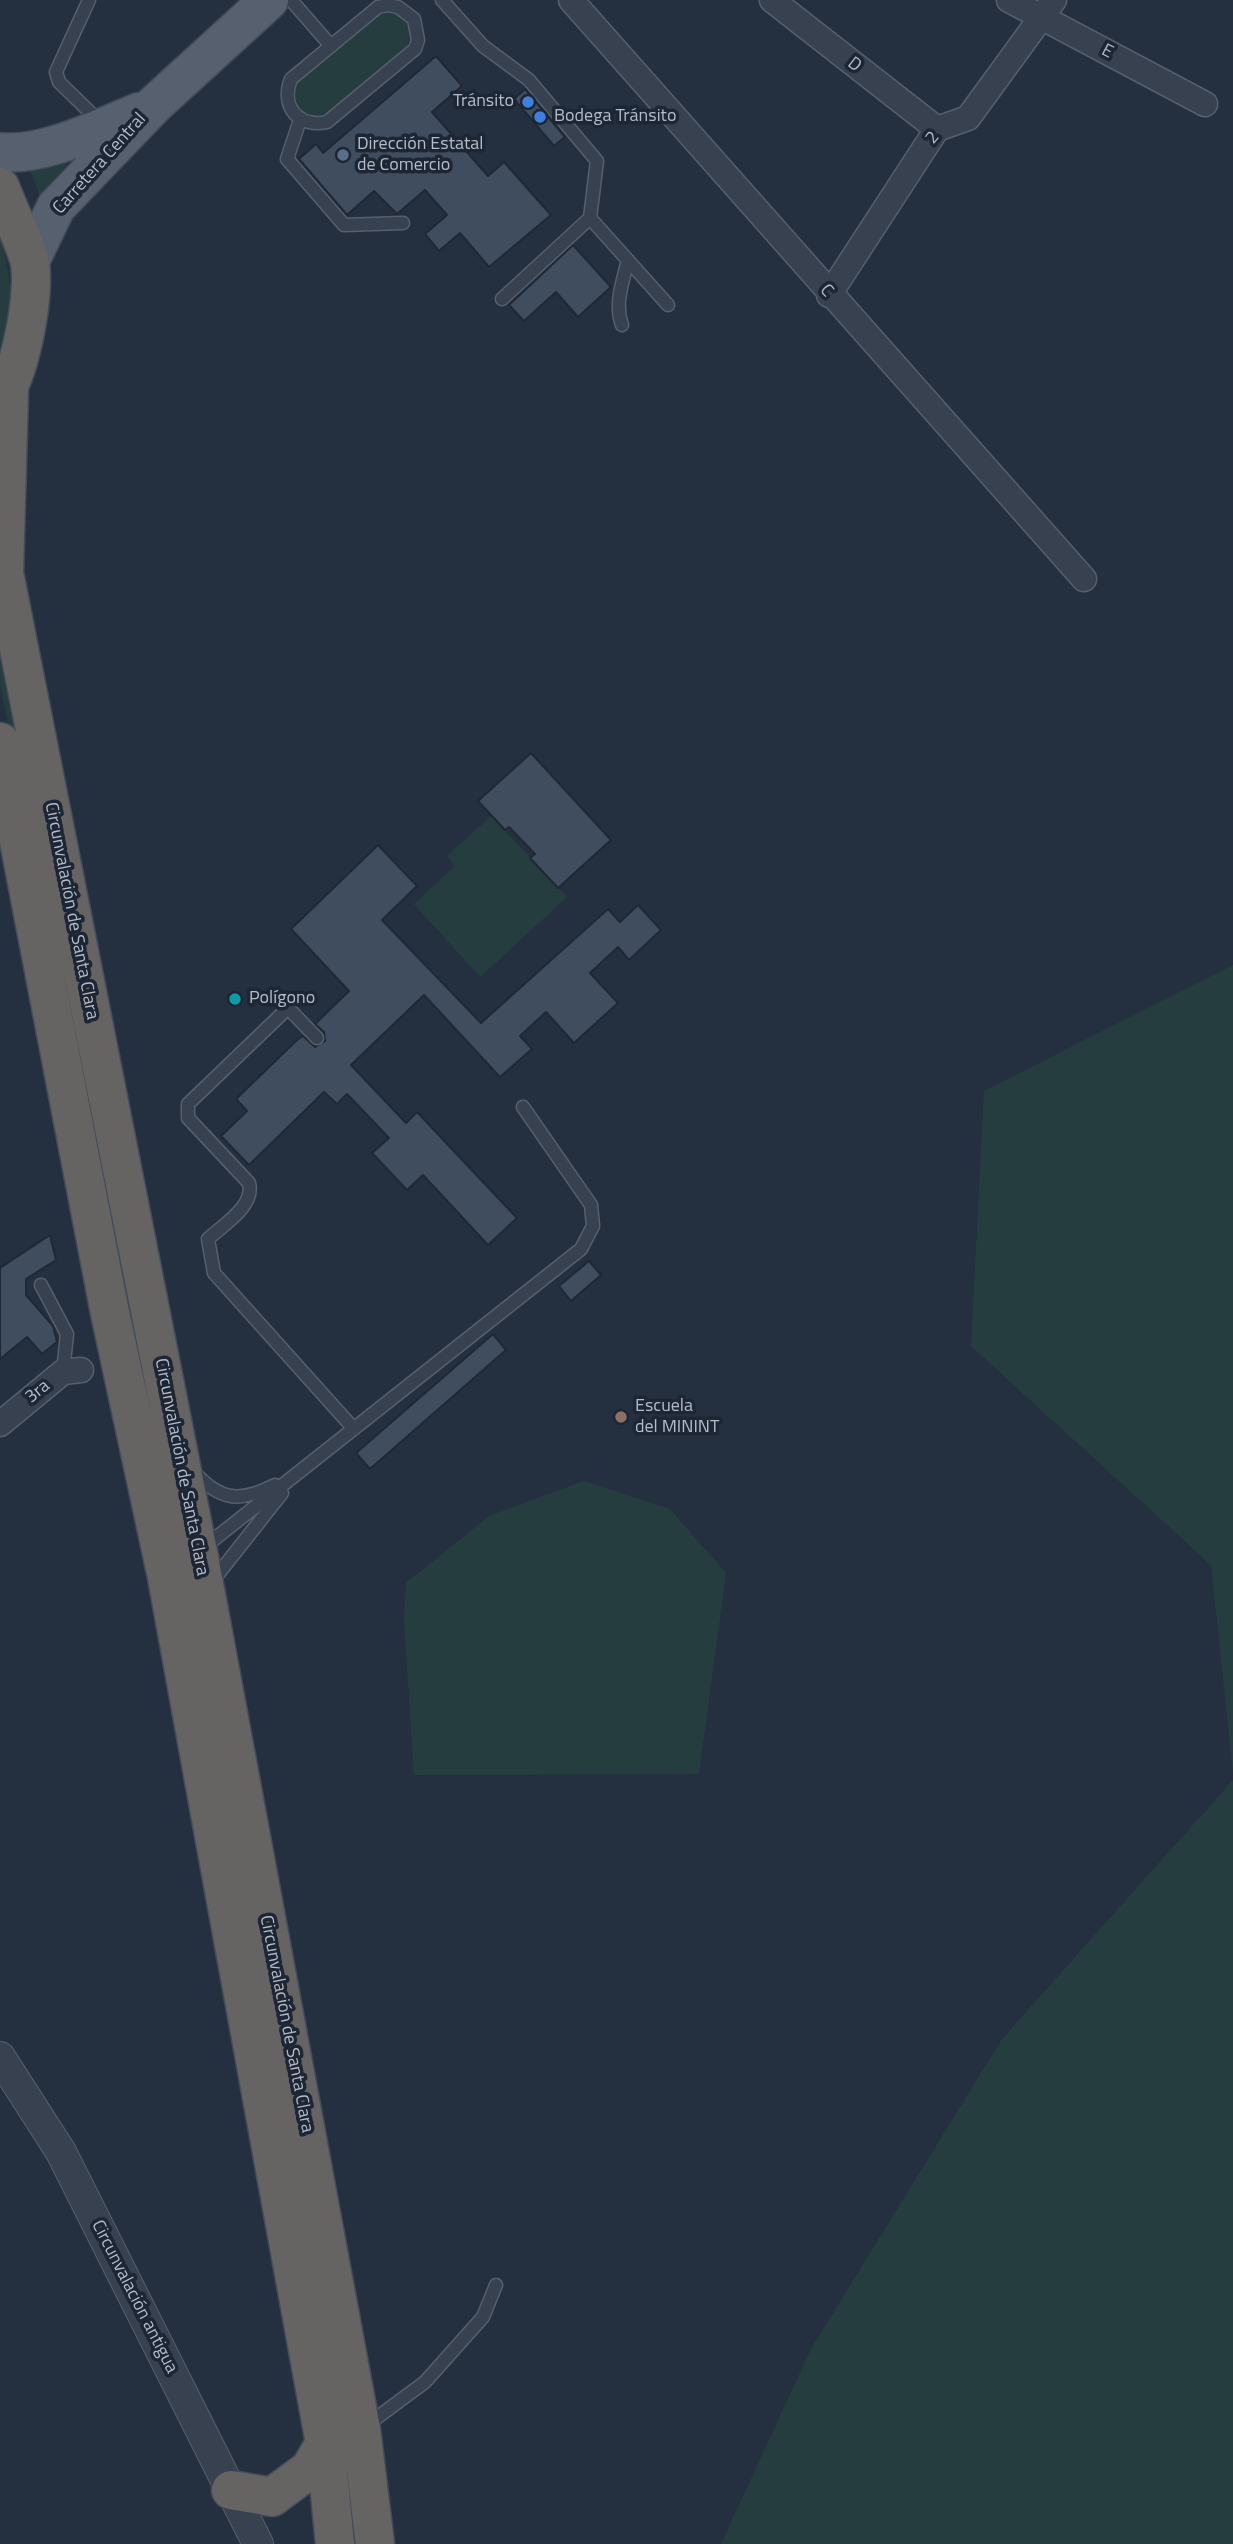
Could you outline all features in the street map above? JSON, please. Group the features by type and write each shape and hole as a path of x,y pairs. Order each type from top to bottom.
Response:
{"highway":[{"path":"0,187 30,261"},
{"name":"Circunvalación de Santa Clara","path":"30,261 29,310 5,395 4,573 179,1456 187,1570 324,2443 335,2544"},
{"name":"Circunvalación de Santa Clara","path":"0,742 110,1312 187,1570 361,2429 375,2544"},
{"path":"230,2490 272,2497 310,2469 324,2443"}],"main road":[{"name":"Carretera Central","path":"30,261 56,207 154,106 269,0"},
{"name":"Carretera Central","path":"0,152 13,153 71,140 154,106"}],"street":[{"name":"C","path":"571,0 829,295 1084,579"},
{"name":"D","path":"772,0 937,129"},
{"name":"E","path":"1009,0 1047,8 1205,104"},
{"name":"2","path":"829,295 937,129 968,118 1047,8"},
{"name":"3ra","path":"1,1421 72,1371"},
{"name":"Circunvalación antigua","path":"0,2057 61,2152 258,2544"}],"lane":[{"path":"89,0 56,72 59,82 104,126"},
{"path":"291,0 331,46"},
{"path":"442,0 483,46 529,80 597,161 590,218 502,299"},
{"path":"378,7 398,7 414,19 418,29 415,49 327,122 317,124 300,120 293,114 286,97 290,79 331,46 378,7"},
{"path":"300,120 288,159 344,225 403,223"},
{"path":"590,218 668,305"},
{"path":"622,325 618,315 619,300 628,260"},
{"path":"317,1038 288,1008 188,1104 187,1118 249,1182 251,1192 247,1202 208,1239 214,1273 354,1429"},
{"path":"187,1570 298,1474 581,1249 593,1226 591,1205 523,1107"},
{"path":"40,1285 67,1334 72,1371"},
{"path":"179,1456 207,1486 218,1493 233,1497 254,1496 298,1474"},
{"path":"187,1570 229,1557 298,1474"},
{"path":"361,2429 425,2382 483,2316 496,2285"}],"green space":[{"path":"383,12 398,15 407,24 410,36 405,50 329,114 312,115 300,108 295,95 299,79 375,15"},
{"path":"72,157 41,200 28,164"},
{"path":"0,226 12,298 0,364"},
{"path":"0,626 42,840 31,838 0,684"},
{"path":"491,816 567,897 480,977 414,904 455,866 447,856"},
{"path":"1233,965 1233,1772 1211,1565 971,1346 984,1091"},
{"path":"584,1481 670,1509 726,1573 699,1774 414,1775 404,1620 406,1583 489,1516"},
{"path":"1233,1780 1233,2544 721,2544 811,2349 1002,2039"}],"building":[{"name":"Dirección Estatal de Comercio","path":"436,56 462,86 432,112 488,176 504,162 551,215 489,267 460,233 439,251 425,234 447,215 425,190 397,214 374,191 347,215 299,159 316,144 323,153"},
{"name":"Bodega Tránsito","path":"525,89 565,137 554,146 514,99"},
{"path":"573,245 611,287 578,317 556,292 524,321 509,305"},
{"path":"531,753 611,840 558,888 530,858 535,854 509,827 505,830 478,801"},
{"path":"378,845 417,886 382,920 481,1023 608,909 620,922 638,905 661,930 629,960 618,947 590,973 618,1003 574,1043 546,1012 520,1036 532,1049 500,1077 424,995 351,1065 406,1123 417,1112 517,1218 488,1245 423,1175 407,1190 372,1153 389,1138 347,1094 337,1104 324,1092 249,1165 221,1136 247,1111 236,1099 297,1040 303,1036 315,1047 325,1041 324,1032 315,1024 349,991 291,929"},
{"path":"50,1235 56,1260 26,1279 26,1295 53,1326 57,1342 42,1354 27,1337 0,1359 0,1268"},
{"path":"589,1261 601,1275 571,1301 559,1286"},
{"path":"493,1334 506,1350 370,1469 356,1453"}],"place":[{"name":"Tránsito","path":"528,102"},
{"name":"Bodega Tránsito","path":"540,117"},
{"name":"Dirección Estatal de Comercio","path":"343,155"},
{"name":"Polígono","path":"235,999"},
{"name":"Escuela del MININT","path":"621,1417"}]}
